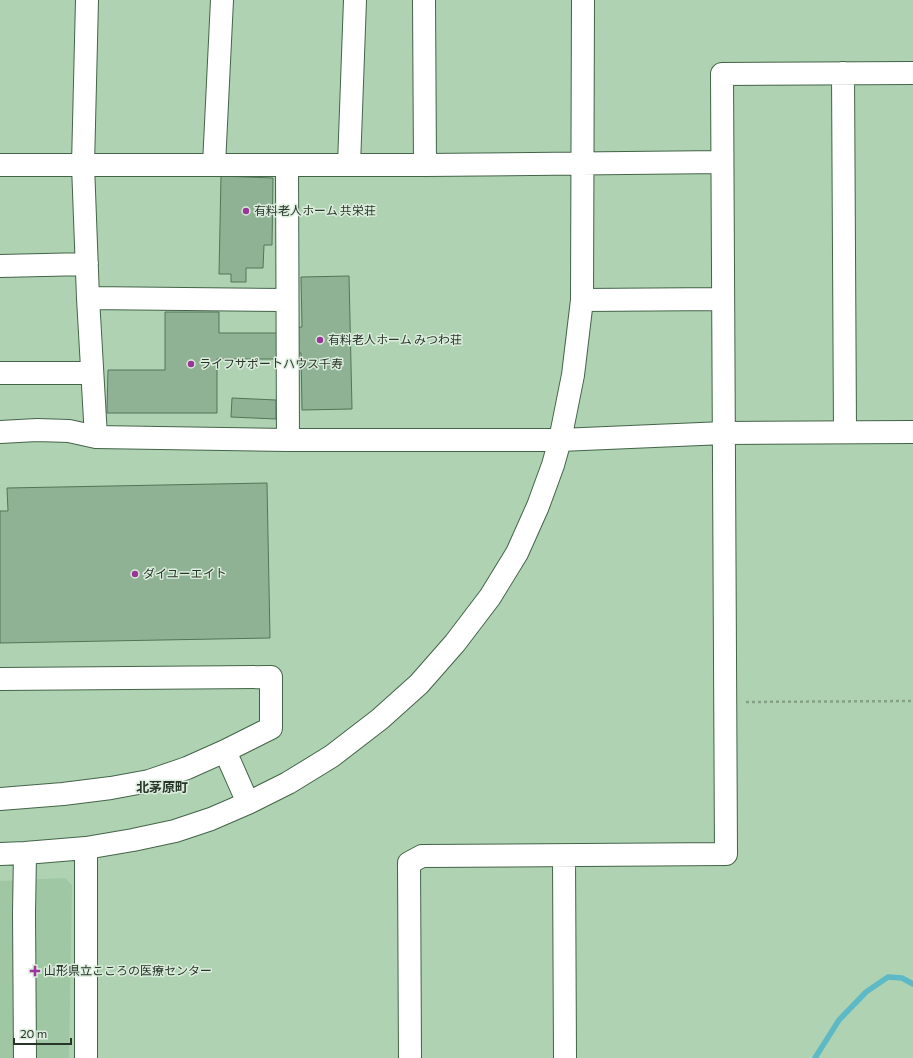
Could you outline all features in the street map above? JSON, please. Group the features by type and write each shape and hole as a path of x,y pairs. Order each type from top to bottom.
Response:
{"street":[{"path":"87,0 83,165 88,298 96,438"},
{"path":"214,165 222,0"},
{"path":"349,165 355,0"},
{"path":"424,0 425,165"},
{"path":"0,854 86,848 175,831 211,819 288,783 338,752 380,719 419,684 455,643 490,597 517,553 538,506 553,465 560,440 573,375 582,300 583,0"},
{"path":"843,73 845,432"},
{"path":"410,1058 409,863 422,856 726,854 722,74 913,73"},
{"path":"0,165 425,165 722,162"},
{"path":"287,165 288,440"},
{"path":"0,266 87,264"},
{"path":"88,298 287,300"},
{"path":"582,300 723,298"},
{"path":"0,373 92,373"},
{"path":"0,432 69,430 96,438 560,440 724,433 913,432"},
{"path":"0,679 271,678 271,728 187,768 149,780 111,788 63,794 0,799"},
{"path":"225,751 248,803"},
{"path":"86,848 86,1058"},
{"path":"25,853 25,1058"},
{"path":"564,856 565,1058"}],"path":[{"path":"725,702 913,701"}],"shaded area":[{"name":"山形県立こころの医療センター","path":"65,878 72,885 69,1058 0,1058 0,881"}],"building":[{"name":"有料老人ホーム 共栄荘","path":"221,176 273,178 272,245 264,245 263,268 246,268 246,282 231,282 231,274 219,274"},
{"name":"有料老人ホーム みつわ荘","path":"349,276 352,409 302,410 301,353 290,353 290,328 302,327 301,277"},
{"name":"ライフサポートハウス千寿","path":"165,312 219,312 219,333 277,333 277,359 217,359 217,413 107,413 108,370 165,370"},
{"path":"232,398 276,400 276,419 231,417"},
{"name":"ダイユーエイト","path":"267,483 270,638 0,643 0,511 8,511 7,488"}],"waterway":[{"path":"815,1058 839,1020 866,992 888,977 902,978 913,984"}],"place":[{"name":"有料老人ホーム 共栄荘","path":"246,211"},
{"name":"有料老人ホーム みつわ荘","path":"320,340"},
{"name":"ライフサポートハウス千寿","path":"191,364"},
{"name":"ダイユーエイト","path":"135,574"},
{"name":"山形県立こころの医療センター","path":"35,971"}],"district":[{"name":"北茅原町","path":"162,787"}]}
